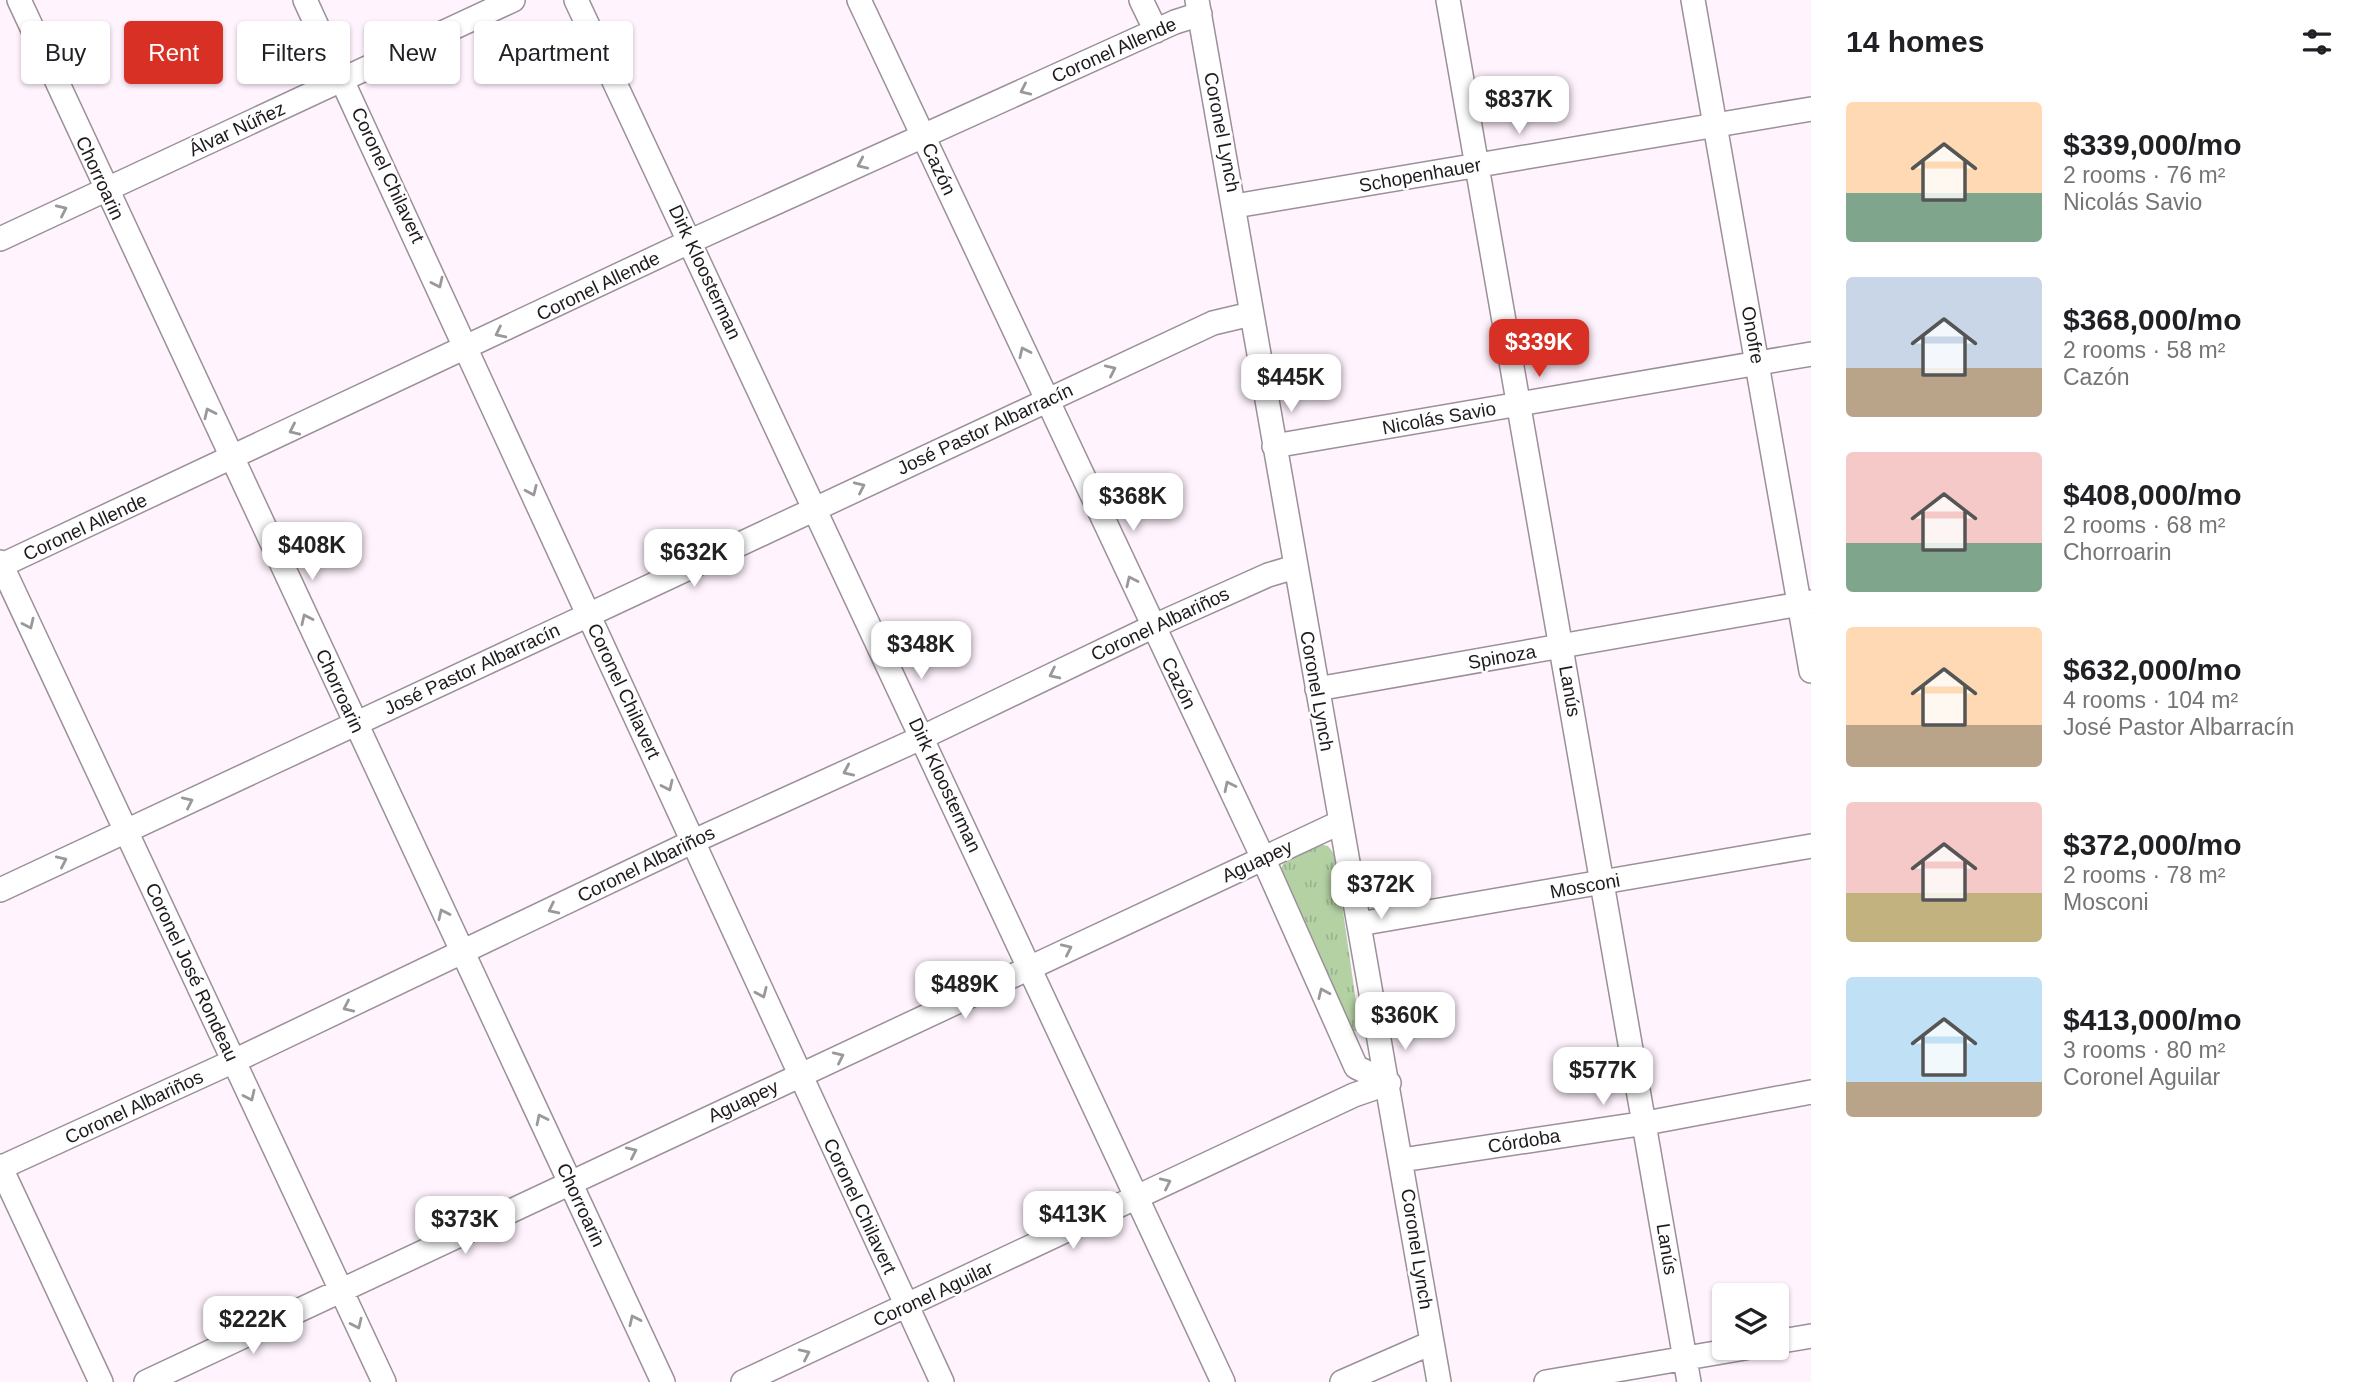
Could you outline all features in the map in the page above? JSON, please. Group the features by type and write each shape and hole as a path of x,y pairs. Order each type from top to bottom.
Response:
{"street":[{"name":"Chorroarin","path":"19,0 230,460 663,1382"},
{"name":"Coronel Chilavert","path":"305,0 315,21"},
{"name":"Álvar Núñez","path":"350,76 513,0"},
{"name":"Dirk Kloosterman","path":"576,0 1223,1382"},
{"name":"Cazón","path":"859,0 1263,858 1356,1067 1389,1083"},
{"path":"1141,0 1156,31"},
{"name":"Lanús","path":"1448,0 1646,1123 1689,1382"},
{"name":"Onofre","path":"1693,0 1714,127 1805,603 1811,671"},
{"name":"Coronel Allende","path":"1,565 230,460 691,241 1156,31 1198,7"},
{"name":"Coronel Lynch","path":"1198,7 1235,206 1295,567 1389,1083 1439,1382"},
{"name":"Álvar Núñez","path":"0,239 333,84"},
{"name":"Coronel Chilavert","path":"346,84 942,1382"},
{"name":"Schopenhauer","path":"1235,206 1811,109"},
{"name":"José Pastor Albarracín","path":"0,890 1213,323 1251,314"},
{"name":"Nicolás Savio","path":"1274,446 1811,354"},
{"name":"Coronel José Rondeau","path":"1,565 384,1382"},
{"name":"Coronel Albariños","path":"0,1167 234,1061 694,841 923,737 1152,627 1268,575 1295,567"},
{"name":"Spinoza","path":"1317,689 1805,603"},
{"name":"Aguapey","path":"146,1382 1341,822"},
{"name":"Mosconi","path":"1359,924 1811,846"},
{"name":"Coronel Aguilar","path":"743,1382 1354,1095 1389,1083"},
{"name":"Córdoba","path":"1402,1160 1646,1123 1811,1092"},
{"path":"0,1167 101,1382"},
{"path":"1789,1340 1811,1336"},
{"path":"1342,1382 1431,1343"},
{"path":"1546,1382 1712,1354"},
{"path":"1672,1382 1685,1358"}],"green space":[{"path":"1319,844 1328,846 1335,855 1360,1030 1350,1032 1279,874 1283,864"}]}
